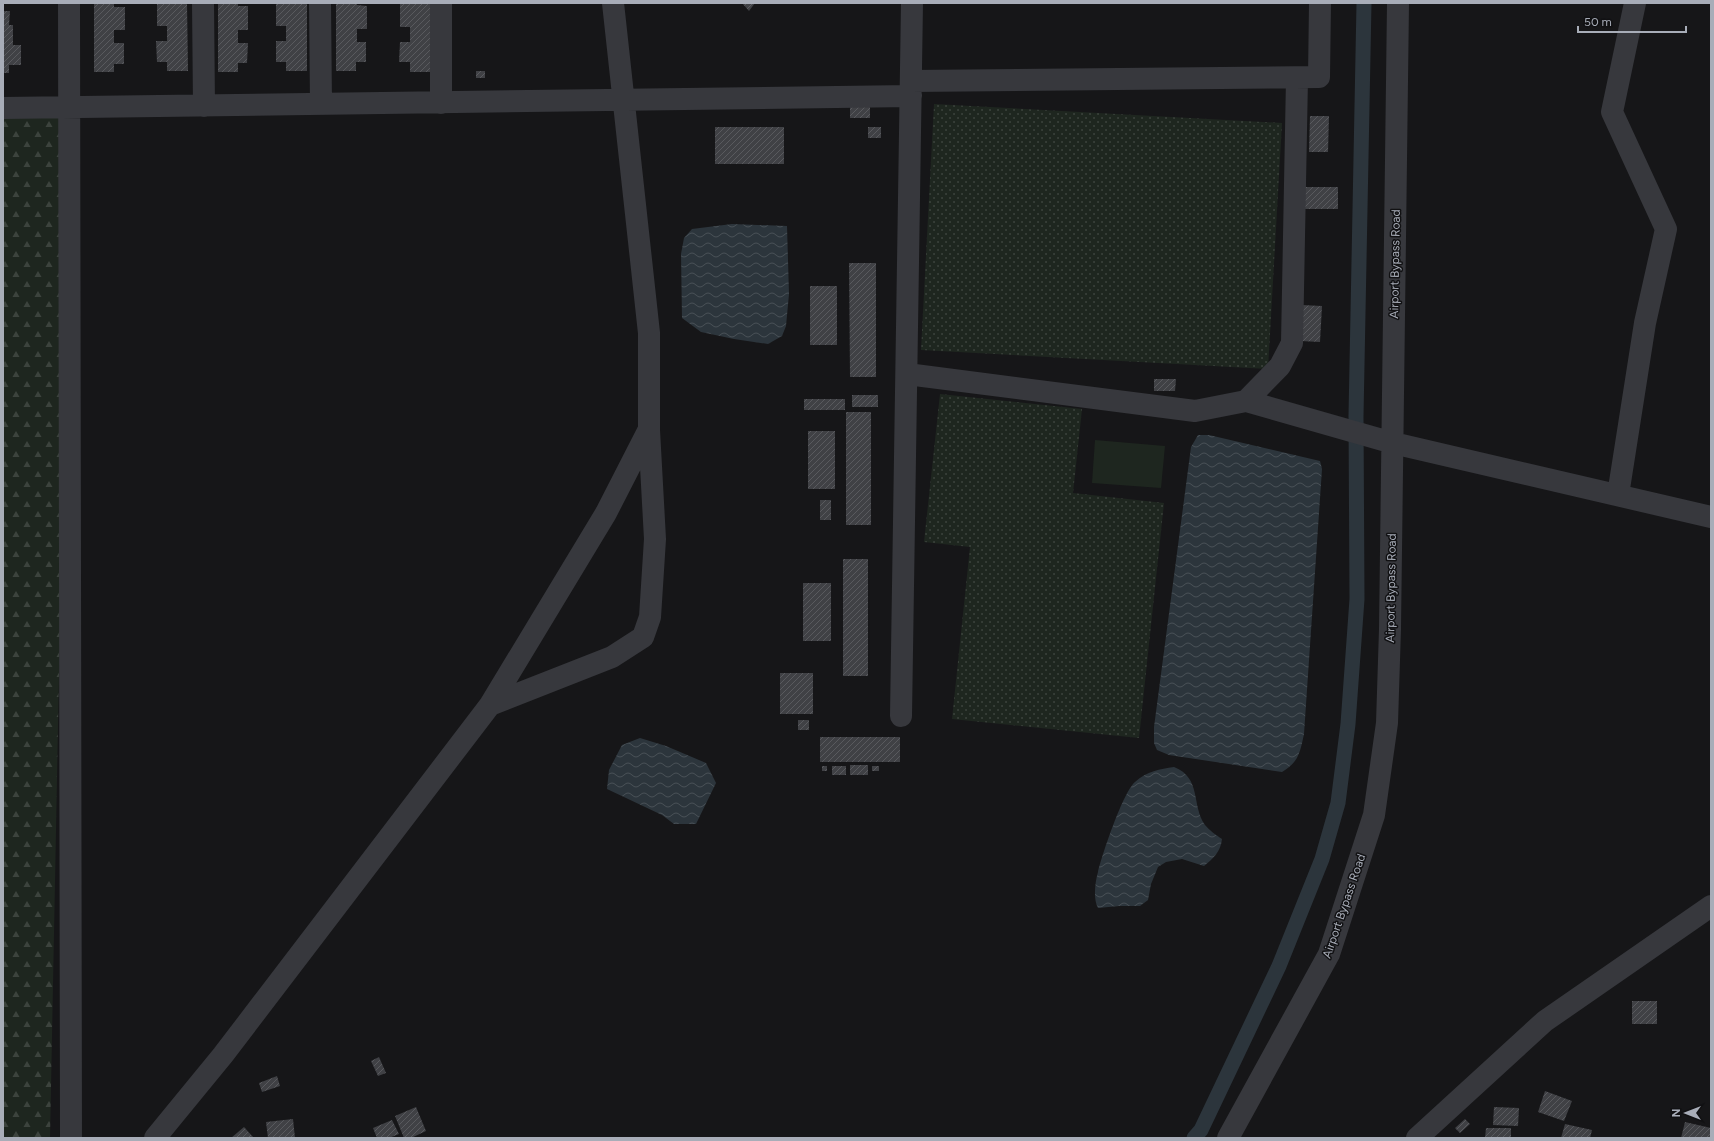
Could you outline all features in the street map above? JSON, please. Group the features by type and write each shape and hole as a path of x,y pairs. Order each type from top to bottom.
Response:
{"street":[{"path":"69,3 71,1138"},
{"path":"203,3 204,106"},
{"path":"320,3 321,104"},
{"path":"441,3 441,103"},
{"path":"490,705 612,657 643,637 650,617 655,539 649,429 649,333 613,3"},
{"path":"901,716 912,3"},
{"path":"3,108 623,100 911,88 1319,77 1320,3"},
{"name":"Airport Bypass Road","path":"1228,1138 1329,954 1374,815 1387,723 1390,629 1398,3"},
{"path":"1618,495 1645,324 1666,229 1612,112 1634,3"},
{"path":"1246,401 1280,366 1292,343 1297,78"},
{"path":"906,374 1195,410 1246,401 1392,443 1711,517"},
{"path":"155,1138 223,1055 490,705 606,513 649,429"},
{"path":"1417,1138 1545,1021 1711,906"}],"green space":[{"path":"934,104 1282,123 1268,369 921,350"},
{"path":"70,107 50,1138 3,1138 3,108"},
{"path":"940,394 1082,409 1073,493 1164,503 1139,738 952,719 970,547 924,542"},
{"path":"1095,440 1165,446 1161,488 1092,483"}],"water":[{"path":"732,224 787,226 789,294 786,326 782,336 768,344 701,332 682,318 681,254 684,238 692,229"},
{"path":"1198,435 1209,435 1320,461 1322,469 1304,734 1298,756 1288,768 1282,772 1169,755 1157,750 1154,743 1154,727 1191,447"},
{"path":"640,738 666,746 706,763 716,783 696,824 674,824 662,815 607,789 609,770 622,745"},
{"path":"1174,767 1183,772 1189,778 1195,793 1198,809 1205,825 1222,839 1218,851 1204,866 1182,859 1166,862 1158,867 1151,884 1148,900 1140,906 1098,908 1096,904 1095,885 1100,864 1119,810 1130,788 1144,775"}],"building":[{"path":"94,3 114,3 114,7 125,7 125,30 114,30 114,43 124,43 124,64 114,64 114,72 94,72"},
{"path":"157,3 187,3 188,71 167,71 167,62 157,62 156,41 167,41 167,26 157,26"},
{"path":"218,3 238,3 238,6 248,6 248,30 238,30 238,43 248,43 247,63 238,63 238,72 218,72"},
{"path":"276,3 307,3 307,71 286,71 286,62 276,62 276,41 286,41 286,26 276,26"},
{"path":"336,3 357,3 357,5 367,6 367,29 357,29 357,42 366,42 366,62 356,62 356,71 336,71"},
{"path":"430,3 430,72 410,72 410,62 399,62 400,42 410,42 410,27 400,27 400,4"},
{"path":"742,3 755,3 749,11"},
{"path":"3,11 10,11 9,25 13,25 13,45 21,45 21,65 9,65 9,73 3,73"},
{"path":"476,71 485,71 485,78 476,78"},
{"path":"850,106 870,106 870,118 850,118"},
{"path":"1310,116 1329,116 1328,152 1309,152"},
{"path":"715,127 784,127 784,164 715,164"},
{"path":"868,127 881,127 881,138 868,138"},
{"path":"1305,187 1338,187 1338,209 1305,209"},
{"path":"849,263 876,263 876,377 850,377"},
{"path":"810,286 837,286 837,345 810,345"},
{"path":"1302,305 1322,306 1320,342 1300,341"},
{"path":"1154,379 1176,379 1175,391 1154,391"},
{"path":"852,395 878,395 878,407 852,407"},
{"path":"804,399 845,399 845,410 804,410"},
{"path":"846,412 871,412 871,525 846,525"},
{"path":"808,431 835,431 835,489 808,489"},
{"path":"820,500 831,500 831,520 820,520"},
{"path":"843,559 868,559 868,676 843,676"},
{"path":"803,583 831,583 831,641 803,641"},
{"path":"780,673 813,673 813,714 780,714"},
{"path":"798,720 809,720 809,730 798,730"},
{"path":"820,737 900,737 900,762 820,762"},
{"path":"850,765 868,765 868,775 850,775"},
{"path":"822,766 827,766 827,771 822,771"},
{"path":"832,766 846,766 846,775 832,775"},
{"path":"872,766 879,766 879,771 872,771"},
{"path":"1632,1001 1657,1001 1657,1024 1632,1024"},
{"path":"379,1057 386,1073 378,1076 371,1061"},
{"path":"277,1076 280,1086 262,1092 259,1083"},
{"path":"1545,1091 1572,1101 1564,1121 1538,1112"},
{"path":"416,1107 426,1131 411,1138 404,1138 395,1116"},
{"path":"1494,1107 1519,1108 1518,1126 1493,1125"},
{"path":"293,1119 295,1138 268,1138 266,1122"},
{"path":"1465,1119 1470,1124 1460,1133 1455,1128"},
{"path":"392,1120 399,1134 389,1138 377,1138 373,1128"},
{"path":"1685,1122 1711,1128 1710,1138 1681,1138"},
{"path":"1565,1124 1592,1130 1590,1138 1561,1138"},
{"path":"244,1127 254,1138 231,1138"},
{"path":"1486,1128 1511,1128 1511,1138 1485,1138"}],"waterway":[{"path":"1194,1138 1201,1130 1279,966 1322,859 1338,803 1348,724 1357,599 1356,416 1364,3"}]}
